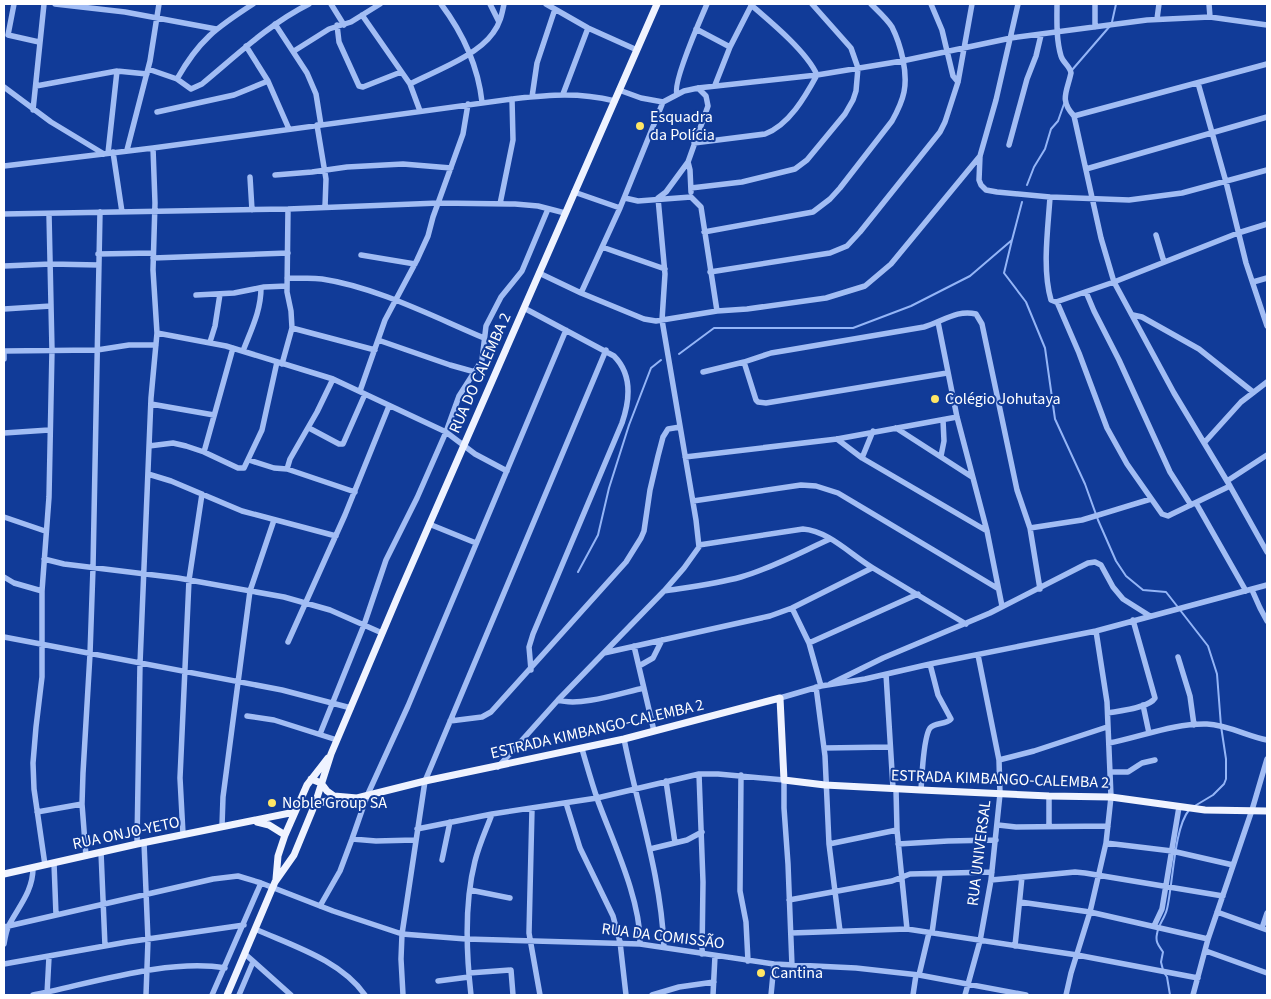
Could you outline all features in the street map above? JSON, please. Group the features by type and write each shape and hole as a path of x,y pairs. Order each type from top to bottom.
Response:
{"main road":[{"name":"RUA DO CALEMBA 2","path":"227,995 274,885 294,855 315,804 331,754 382,633 657,4"},
{"name":"ESTRADA KIMBANGO-CALEMBA 2","path":"315,804 339,798 367,796 425,781 624,740 780,698"},
{"path":"780,698 784,780"},
{"name":"RUA DO CALEMBA 2","path":"274,885 280,850 295,812 311,779 331,754"},
{"path":"311,779 321,783 331,795 339,798"},
{"name":"ESTRADA KIMBANGO-CALEMBA 2","path":"784,780 825,785 895,789 1111,797 1200,809 1252,810"},
{"path":"1252,810 1267,811"},
{"name":"RUA ONJO-YETO","path":"4,874 140,843 295,812"},
{"path":"254,821 269,825 285,835"},
{"path":"280,850 286,854 294,855"}],"street":[{"path":"14,4 8,35 40,42"},
{"path":"33,110 44,4"},
{"path":"55,4 87,5 216,29"},
{"path":"127,150 147,71 158,4"},
{"path":"177,79 189,58 201,43 216,29 252,4"},
{"path":"36,86 117,71 147,71 177,79 190,88 196,87 257,36 290,13 309,4"},
{"path":"331,4 340,25 339,42 359,86 363,87 402,72"},
{"path":"294,51 329,29 362,15 378,4"},
{"path":"441,4 453,22 469,54 479,80 482,102"},
{"path":"490,4 499,22"},
{"path":"410,84 469,54 490,37 499,22 504,4"},
{"path":"546,4 588,28 636,50"},
{"path":"677,94 675,90 676,85 707,4"},
{"path":"715,85 730,47 752,4 804,56 817,75"},
{"path":"691,188 742,182 788,172 801,166 844,114 853,100 856,91 858,68 850,48 812,4"},
{"path":"704,232 813,212 830,199 892,121 904,91 902,61 897,40 891,26 871,4"},
{"path":"931,4 942,30 953,76 958,82"},
{"path":"710,272 830,253 847,246 940,132 958,82 972,4"},
{"path":"1018,4 1012,38 980,156 979,180 986,190 1050,197 1147,199 1182,193 1267,170"},
{"path":"1057,4 1057,33 1061,57 1071,70 1064,98 1065,105 1074,116 1101,238 1114,282 1174,394 1229,484 1267,552"},
{"path":"1095,4 1095,27"},
{"path":"1157,19 1159,4"},
{"path":"1209,4 1210,17"},
{"path":"532,97 537,63 555,9"},
{"path":"362,15 410,84 420,111"},
{"path":"619,90 648,100 663,102 684,91 715,85 817,75 902,61 1012,38 1157,19 1210,17 1267,25"},
{"path":"275,24 294,51 312,83 319,125 320,146 326,169 326,207"},
{"path":"563,94 588,28"},
{"path":"696,29 730,47"},
{"path":"1009,144 1041,34"},
{"path":"246,46 268,81 289,129"},
{"path":"1074,116 1267,64"},
{"path":"117,71 108,153 122,212"},
{"path":"694,144 772,132 784,122 799,104 817,75"},
{"path":"157,112 234,95 268,81"},
{"path":"1198,83 1226,182 1238,233 1267,326"},
{"path":"4,87 33,110 108,153"},
{"path":"658,198 666,192 688,162 708,106 706,96 698,88"},
{"path":"4,166 153,148 482,102 563,94 591,96 614,101"},
{"path":"500,204 513,140 512,99"},
{"path":"581,293 625,198 663,102"},
{"path":"309,428 339,444 343,444 362,393 384,320 428,236 463,134 468,104"},
{"path":"1086,169 1267,117"},
{"path":"146,995 148,940 146,894 140,843 140,664 151,404 157,333 153,255 155,212 153,148"},
{"path":"539,273 644,319 656,321 716,311 747,309 826,298 865,286 892,264 980,156"},
{"path":"688,162 691,197 701,207 716,311"},
{"path":"274,175 326,169 403,164 451,168"},
{"path":"250,177 252,210"},
{"path":"574,192 620,208"},
{"path":"625,198 638,201 691,197"},
{"path":"1050,197 1047,247 1048,284 1053,302 1058,302 1114,282 1238,233 1267,224"},
{"path":"498,767 558,700 664,591 695,554 699,545 662,320 665,268 658,198"},
{"path":"4,214 252,210 438,203 538,206 565,213"},
{"path":"149,446 173,444 204,452 239,469 244,468 249,460 262,430 279,363 292,328 287,286 288,209"},
{"path":"320,734 364,625 386,560 418,498 459,396 482,360 486,326 496,306 522,271 548,209"},
{"path":"86,856 82,804 93,568 100,212"},
{"path":"45,866 37,812 33,763 42,677 42,591 49,497 52,350 49,214"},
{"path":"1156,235 1164,262"},
{"path":"602,247 665,268"},
{"path":"98,254 288,253"},
{"path":"361,255 415,264"},
{"path":"4,266 98,265"},
{"path":"287,278 324,280 395,300 484,338"},
{"path":"1253,282 1267,278"},
{"path":"196,295 287,286"},
{"path":"243,351 258,314 261,288"},
{"path":"1086,292 1170,472 1194,504 1267,621"},
{"path":"210,342 215,326 220,294"},
{"path":"1058,302 1107,428 1127,464 1162,514 1168,516 1194,504 1229,484 1266,458"},
{"path":"4,308 51,306"},
{"path":"524,308 606,350 614,356 624,367 629,387 628,404 611,450 533,634 528,654 531,670"},
{"path":"703,372 771,353 924,328 944,318 966,312 976,314 980,320 1017,490 1030,528 1040,589"},
{"path":"1133,315 1142,317 1199,349 1253,392"},
{"path":"938,322 947,373 987,531 1002,606"},
{"path":"292,328 374,350"},
{"path":"320,906 340,871 367,796 408,706 566,330"},
{"path":"157,333 233,348 333,379 446,432 474,454 507,471"},
{"path":"378,340 442,363 475,372"},
{"path":"4,359 4,351 97,350 129,345 156,345"},
{"path":"204,452 233,348"},
{"path":"403,995 402,934 425,781 606,350"},
{"path":"744,362 756,400 760,402 782,401 829,391 947,373"},
{"path":"287,469 290,459 309,428 333,379"},
{"path":"1204,444 1235,407 1267,382"},
{"path":"151,404 214,415"},
{"path":"288,642 336,536 390,406"},
{"path":"685,457 837,439 957,417"},
{"path":"941,456 944,441 943,420"},
{"path":"450,721 477,718 487,715 496,708 620,570 636,547 644,531 650,490 663,437 668,429 680,427"},
{"path":"896,428 973,477"},
{"path":"4,433 49,430"},
{"path":"862,458 873,431"},
{"path":"837,439 862,458 987,531"},
{"path":"249,460 274,468 287,469 355,492"},
{"path":"148,474 242,511 336,536"},
{"path":"693,501 802,485 822,487 838,493 997,588"},
{"path":"183,834 180,778 189,580 202,494"},
{"path":"1030,528 1096,516 1151,499"},
{"path":"4,518 45,531"},
{"path":"222,826 223,797 250,591 274,520"},
{"path":"429,524 476,543"},
{"path":"699,545 803,529 818,532 872,568 966,624"},
{"path":"664,591 741,577 830,539"},
{"path":"44,559 64,564 189,580 305,602 382,633"},
{"path":"822,686 924,640 990,613 1088,563 1095,562 1101,565 1113,587 1123,599 1150,616"},
{"path":"604,653 770,616 792,608 872,568"},
{"path":"4,577 14,583 42,591"},
{"path":"780,698 822,686 865,679 1096,631 1267,585"},
{"path":"809,643 918,594"},
{"path":"792,608 809,643 822,686 829,844 840,931"},
{"path":"1108,713 1143,706 1152,702 1155,696 1132,620"},
{"path":"1066,995 1099,875 1106,843 1111,797 1108,713 1096,631"},
{"path":"4,638 238,681 351,708"},
{"path":"639,666 653,658 662,640"},
{"path":"634,646 654,731"},
{"name":"RUA UNIVERSAL","path":"965,995 980,941 991,880 1000,794 999,760 978,655"},
{"path":"1178,656 1190,696 1194,725"},
{"path":"921,790 924,751 930,730 932,726 948,723 951,719 938,695 930,664"},
{"path":"862,668 865,679"},
{"path":"886,674 890,747 907,929"},
{"path":"558,700 567,703 578,702 644,688"},
{"path":"1143,706 1149,733"},
{"path":"247,716 274,720 337,740"},
{"path":"1109,743 1149,733 1208,724 1267,740"},
{"path":"999,760 1034,751 1107,727"},
{"path":"624,740 661,902 664,947"},
{"path":"824,748 890,747"},
{"path":"582,749 636,910 640,928 640,944"},
{"path":"1193,995 1208,939 1266,770 1267,758"},
{"path":"1110,772 1128,772 1142,763 1154,760"},
{"path":"699,774 702,832 702,954"},
{"name":"ESTRADA KIMBANGO-CALEMBA 2","path":"417,829 492,814 597,798 699,774 784,780"},
{"path":"741,776 740,891 746,922 748,960"},
{"path":"784,780 792,966"},
{"path":"666,781 674,842"},
{"path":"1048,796 1049,826"},
{"path":"566,803 580,848 610,909 620,942 626,995"},
{"path":"37,812 82,804"},
{"path":"1154,926 1162,909 1182,807"},
{"path":"532,809 529,933 540,995"},
{"path":"471,995 466,938 470,890 475,862 492,814"},
{"path":"442,860 450,822"},
{"path":"998,825 1016,827 1108,826"},
{"path":"829,844 897,830"},
{"path":"650,849 687,840 702,832"},
{"path":"352,839 376,841 415,840"},
{"path":"898,844 948,840 996,840"},
{"path":"1106,843 1172,852 1233,865"},
{"path":"100,852 105,946"},
{"path":"54,863 56,915"},
{"path":"4,944 6,927 25,900 32,882 33,868"},
{"path":"789,900 902,878 910,874 992,872"},
{"path":"991,880 1075,872 1223,896"},
{"path":"913,995 931,933 940,874"},
{"name":"RUA DA COMISSÃO","path":"6,927 213,879 238,876 274,885 320,906 402,934 466,938 620,942 792,966 856,968 918,975 1026,995"},
{"path":"1015,946 1022,877"},
{"path":"212,995 261,883"},
{"path":"470,890 510,898"},
{"path":"1020,902 1090,912 1208,939"},
{"path":"1217,912 1264,929 1267,913"},
{"path":"4,964 105,946 244,925"},
{"path":"255,929 326,961 348,976 365,995"},
{"path":"791,933 907,929 1077,955 1198,978"},
{"path":"1206,951 1267,973"},
{"path":"244,954 291,995"},
{"path":"47,994 50,956"},
{"path":"713,995 715,956"},
{"path":"239,995 253,962"},
{"path":"771,995 774,964"},
{"path":"33,995 47,994 147,971 185,966 225,968"},
{"path":"438,981 511,970 513,995"},
{"path":"652,995 679,987 714,982"}],"waterway":[{"path":"1112,22 1116,4"},
{"path":"1072,70 1110,26"},
{"path":"1027,185 1034,167 1045,149 1051,129 1058,121 1064,104"},
{"path":"679,354 714,328 853,328 911,306 970,276 1012,240 1022,202"},
{"path":"1012,240 1004,273 1026,302 1045,348 1055,419 1085,484 1116,561 1126,576 1143,590 1166,592 1177,606"},
{"path":"578,572 598,535 609,488 629,425 651,368 661,360"},
{"path":"1180,610 1208,646 1217,674 1226,759 1226,779 1224,784 1213,795 1193,807"},
{"path":"1163,970 1161,962 1163,952 1158,944 1157,937 1167,909 1180,830 1189,810"},
{"path":"1165,974 1170,995"}],"place":[{"name":"Esquadra da Polícia","path":"640,126"},
{"name":"Colégio Johutaya","path":"935,399"},
{"name":"Noble Group SA","path":"272,803"},
{"name":"Cantina","path":"761,973"}]}
